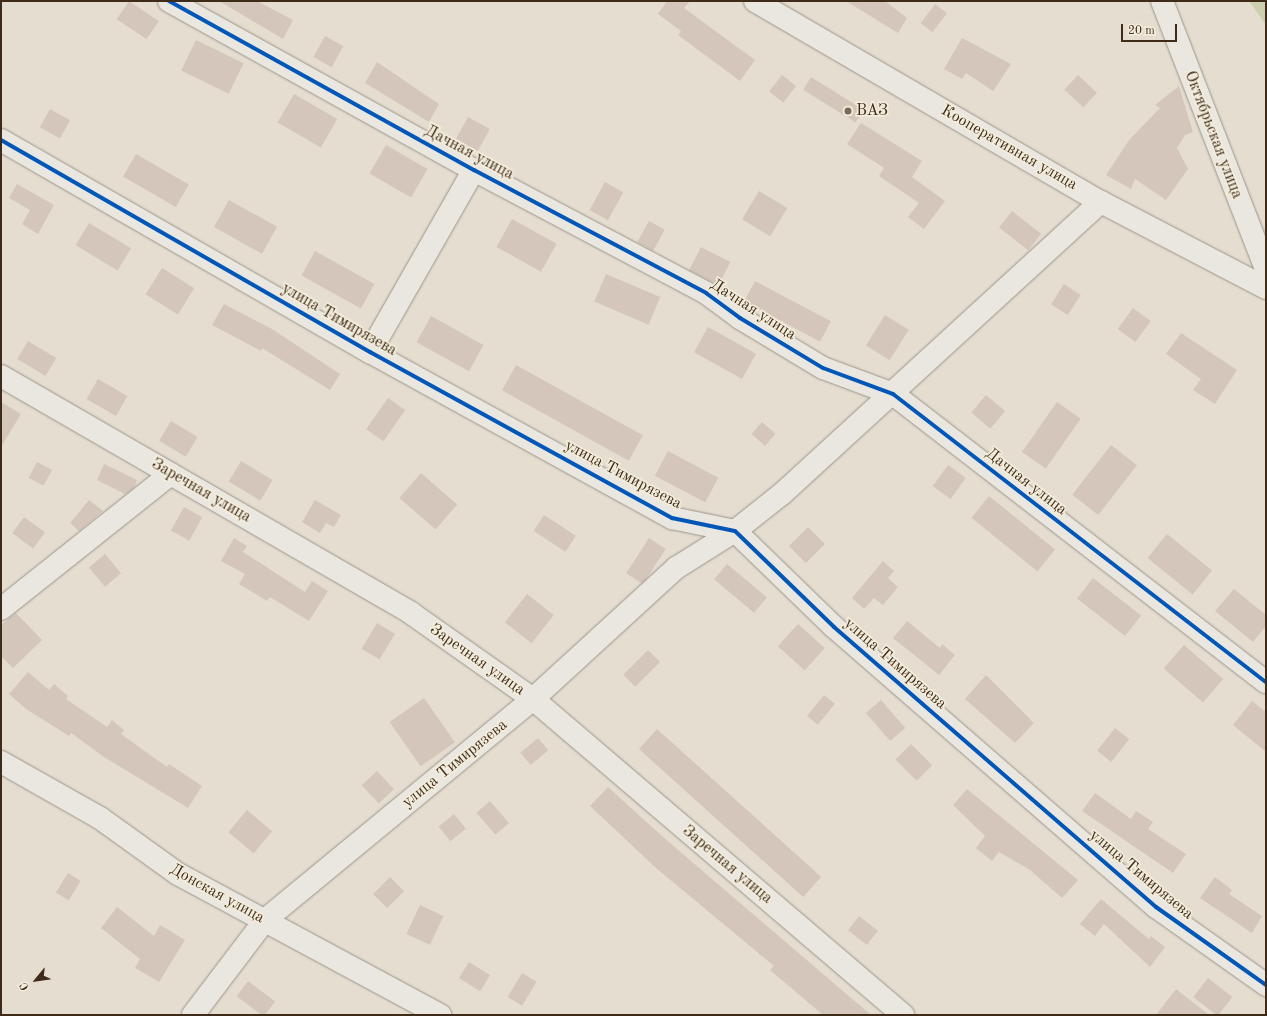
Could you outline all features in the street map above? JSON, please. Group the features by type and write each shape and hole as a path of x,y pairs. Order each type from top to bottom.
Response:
{"street":[{"name":"Кооперативная улица","path":"755,1 1101,202 1266,288"},
{"name":"Октябрьская улица","path":"1162,1 1266,269"},
{"name":"Дачная улица","path":"180,4 474,170 706,293 740,318 823,368 893,394 1266,682"},
{"name":"улица Тимирязева","path":"1,140 370,352 672,518 735,531 834,627 1156,907 1266,985"},
{"path":"370,352 474,170"},
{"name":"улица Тимирязева","path":"193,1015 264,920 533,700 676,568 735,531 783,493 893,394 1101,202"},
{"name":"Заречная улица","path":"1,376 411,613 533,700 903,1015"},
{"path":"1,610 171,474"},
{"name":"Донская улица","path":"1,762 100,818 178,874 440,1015"}],"green space":[{"path":"1249,1 1266,1 1266,25"}],"building":[{"path":"129,1 159,21 147,39 117,19"},
{"path":"219,1 257,1 293,20 283,39"},
{"path":"667,1 690,1 684,8 755,60 740,81 678,35 681,31 658,14"},
{"path":"846,1 885,1 907,18 898,33"},
{"path":"935,4 947,13 933,32 921,23"},
{"path":"325,36 343,46 332,67 313,57"},
{"path":"962,38 1011,64 993,91 966,73 962,79 944,69"},
{"path":"196,40 244,63 229,94 181,71"},
{"path":"377,62 439,104 429,122 365,83"},
{"path":"782,75 796,86 783,103 769,92"},
{"path":"1078,75 1097,93 1083,107 1064,90"},
{"path":"811,77 864,110 856,123 803,90"},
{"path":"1179,86 1193,132 1185,135 1177,148 1188,169 1166,200 1135,179 1131,189 1106,175 1129,140 1160,108 1155,105"},
{"path":"294,94 337,119 321,148 278,123"},
{"path":"50,109 70,120 60,139 40,127"},
{"path":"468,117 490,129 478,151 456,139"},
{"path":"861,123 922,161 912,177 945,201 924,229 908,217 919,203 879,176 884,168 847,144"},
{"path":"386,145 428,169 411,198 370,174"},
{"path":"136,154 189,184 176,207 123,177"},
{"path":"605,182 623,192 608,220 589,210"},
{"path":"17,184 54,205 38,234 22,224 30,210 9,198"},
{"path":"759,191 787,208 770,236 742,219"},
{"path":"229,200 277,227 262,254 214,227"},
{"path":"1012,211 1041,234 1028,250 999,228"},
{"path":"512,219 557,244 541,272 496,247"},
{"path":"649,221 665,230 653,251 637,242"},
{"path":"89,223 131,248 118,271 76,245"},
{"path":"701,247 730,262 719,285 689,270"},
{"path":"315,251 374,284 361,308 301,275"},
{"path":"162,268 194,288 178,314 146,294"},
{"path":"606,274 660,297 649,325 594,302"},
{"path":"755,281 831,321 820,342 744,301"},
{"path":"1064,284 1081,295 1068,315 1051,304"},
{"path":"224,304 272,329 340,374 330,390 262,348 261,351 212,325"},
{"path":"1133,308 1151,321 1136,342 1118,329"},
{"path":"885,315 909,330 890,360 866,346"},
{"path":"431,316 483,345 469,371 416,342"},
{"path":"708,327 756,354 742,379 694,352"},
{"path":"1181,333 1237,370 1215,404 1193,390 1201,379 1166,354"},
{"path":"28,341 56,358 45,376 17,359"},
{"path":"516,365 643,435 629,461 502,390"},
{"path":"98,379 127,396 116,416 87,399"},
{"path":"986,395 1005,411 990,429 971,413"},
{"path":"388,398 405,410 383,441 366,429"},
{"path":"1,402 21,414 1,447"},
{"path":"1057,402 1081,419 1046,469 1022,452"},
{"path":"171,421 198,437 186,457 159,441"},
{"path":"762,422 776,434 765,446 752,434"},
{"path":"1111,445 1137,465 1098,515 1072,495"},
{"path":"668,451 718,478 705,502 655,476"},
{"path":"241,461 273,480 260,501 229,482"},
{"path":"37,462 52,470 44,486 29,478"},
{"path":"104,464 137,480 134,488 125,494 97,480"},
{"path":"948,465 966,478 951,499 933,486"},
{"path":"421,473 457,504 436,529 399,498"},
{"path":"989,496 1055,549 1037,571 971,518"},
{"path":"89,500 103,511 79,531 70,523"},
{"path":"315,500 341,515 334,527 326,523 320,533 302,522"},
{"path":"184,507 202,517 189,541 171,531"},
{"path":"544,515 576,536 566,552 534,531"},
{"path":"24,517 45,532 33,548 12,533"},
{"path":"808,527 825,544 806,563 789,546"},
{"path":"1167,534 1212,571 1193,595 1147,558"},
{"path":"234,538 247,546 243,552 305,592 312,581 328,591 309,621 270,597 267,601 239,584 245,574 221,561"},
{"path":"649,538 666,549 643,584 626,573"},
{"path":"105,554 121,573 105,587 89,567"},
{"path":"883,561 894,571 888,578 898,587 883,605 874,598 864,609 852,598"},
{"path":"727,564 767,597 754,613 714,579"},
{"path":"1093,578 1141,616 1125,636 1077,598"},
{"path":"1234,589 1266,615 1266,626 1253,642 1215,611"},
{"path":"527,594 554,615 532,643 505,622"},
{"path":"16,613 42,640 13,668 1,656 1,625"},
{"path":"907,621 940,648 942,644 955,655 939,675 893,638"},
{"path":"377,623 395,634 380,660 362,649"},
{"path":"798,624 825,648 805,670 778,646"},
{"path":"1184,645 1223,679 1203,703 1164,668"},
{"path":"648,650 660,662 635,687 623,675"},
{"path":"28,672 49,690 54,684 68,696 66,699 107,727 112,720 124,730 121,734 167,767 169,764 202,786 188,808 104,757 71,733 69,736 26,709 9,694"},
{"path":"986,675 1034,723 1015,743 965,699"},
{"path":"824,695 835,704 818,725 807,716"},
{"path":"424,698 455,742 421,766 390,722"},
{"path":"881,700 905,728 890,741 866,713"},
{"path":"1252,701 1266,712 1266,752 1233,725"},
{"path":"1115,728 1129,739 1111,762 1097,751"},
{"path":"657,729 821,877 803,897 639,749"},
{"path":"538,738 548,750 531,765 520,753"},
{"path":"911,744 932,765 917,781 895,760"},
{"path":"377,771 394,789 379,804 362,785"},
{"path":"608,787 663,837 871,1015 823,1015 770,970 774,966 656,868 590,806"},
{"path":"967,789 1078,880 1062,898 1030,870 999,852 992,861 976,848 985,836 953,805"},
{"path":"1095,793 1131,819 1136,811 1153,822 1148,829 1186,854 1173,873 1082,811"},
{"path":"490,801 509,823 495,835 476,813"},
{"path":"247,810 272,831 254,853 228,832"},
{"path":"454,814 466,829 450,841 438,827"},
{"path":"68,873 81,881 69,900 56,893"},
{"path":"390,877 404,891 387,908 373,894"},
{"path":"1215,877 1232,890 1229,894 1262,916 1252,933 1200,898"},
{"path":"1101,899 1149,939 1151,936 1165,947 1150,967 1104,924 1095,936 1080,924"},
{"path":"420,905 444,916 430,945 406,934"},
{"path":"117,907 154,936 160,925 185,940 159,982 135,968 140,959 101,928"},
{"path":"859,916 878,931 867,945 848,930"},
{"path":"469,962 490,975 480,991 459,978"},
{"path":"522,973 537,982 522,1006 508,997"},
{"path":"1208,978 1232,997 1218,1015 1216,1015 1193,997"},
{"path":"248,981 275,1001 265,1015 262,1015 237,996"},
{"path":"1176,989 1209,1015 1156,1015"}],"cycle path":[{"path":"169,1 474,170 706,293 740,318 823,368 893,394 1266,682"},
{"path":"1,140 370,352 672,518 735,531 834,627 1156,907 1266,985"}],"place":[{"name":"ВАЗ","path":"848,111"}]}
